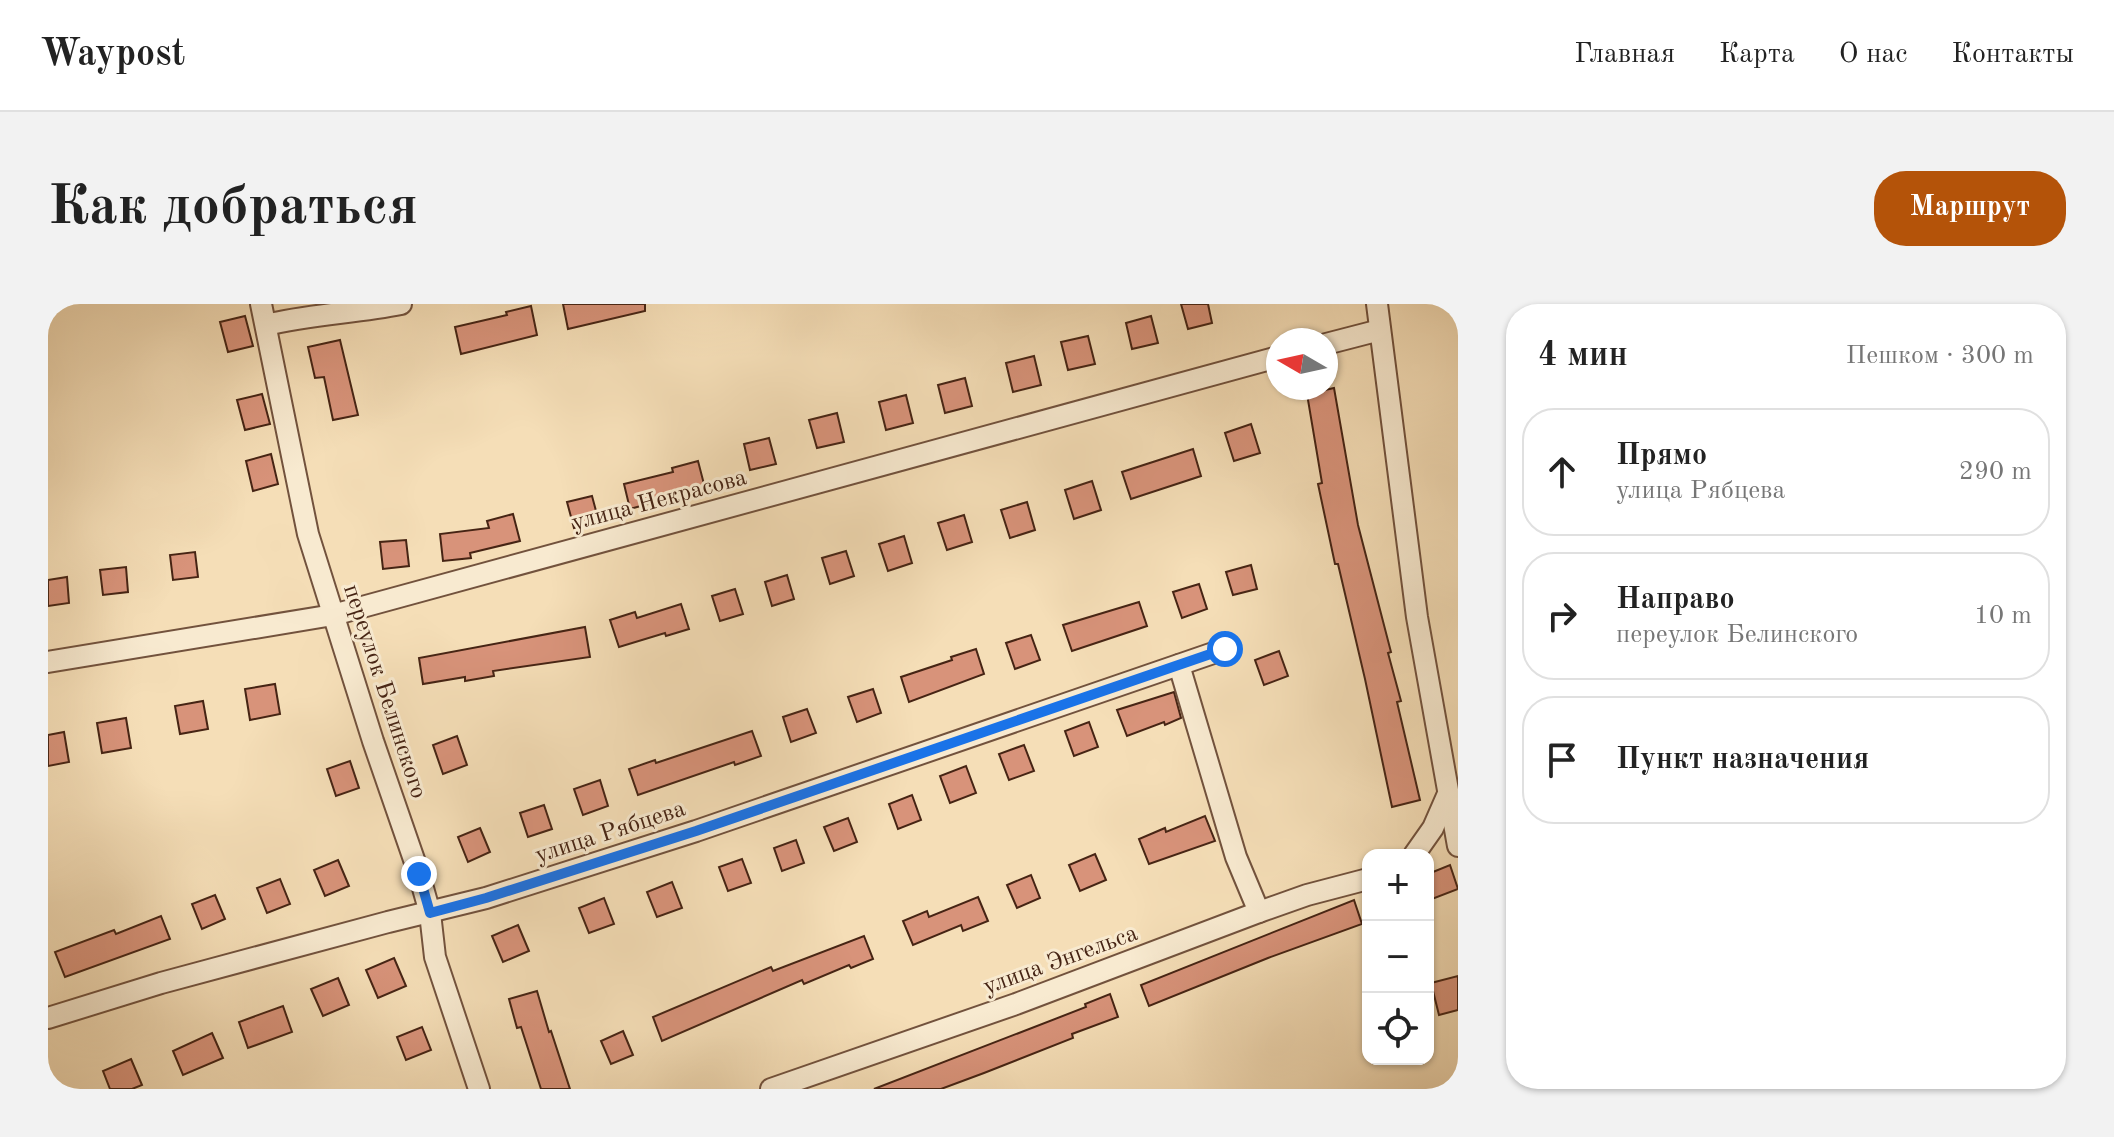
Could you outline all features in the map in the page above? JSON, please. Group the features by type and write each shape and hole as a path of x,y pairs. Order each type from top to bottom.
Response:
{"street":[{"name":"переулок Белинского","path":"261,304 308,534 430,913 435,957 479,1089"},
{"path":"266,325 300,316 353,313 401,304"},
{"path":"1377,304 1417,617 1458,846"},
{"path":"1338,341 1380,330"},
{"name":"улица Некрасова","path":"48,662 333,615 1266,360"},
{"name":"улица Рябцева","path":"48,1018 176,979 486,898 696,831 1225,649"},
{"path":"1179,665 1236,857 1259,912"},
{"path":"1418,849 1433,828 1447,796"},
{"name":"улица Энгельса","path":"771,1089 1016,1004 1307,895 1362,881"}],"building":[{"path":"563,304 645,304 645,311 568,329"},
{"path":"1181,304 1208,304 1212,323 1188,329"},
{"path":"531,306 537,335 461,354 455,327"},
{"path":"245,316 253,346 228,352 220,322"},
{"path":"1151,316 1158,343 1132,349 1126,323"},
{"path":"1088,336 1095,364 1068,370 1061,342"},
{"path":"340,340 358,415 333,420 324,377 315,378 308,347"},
{"path":"1034,356 1041,385 1013,392 1006,363"},
{"path":"965,378 972,406 945,413 938,385"},
{"path":"262,394 270,424 245,430 237,400"},
{"path":"906,395 913,423 886,430 879,402"},
{"path":"1308,400 1336,400 1358,525 1391,652 1388,653 1401,701 1397,702 1420,800 1392,807 1365,679 1338,564 1335,564 1318,484 1322,483"},
{"path":"837,413 844,442 817,448 809,420"},
{"path":"1251,424 1260,453 1234,461 1225,433"},
{"path":"769,438 776,464 750,470 744,444"},
{"path":"1193,449 1201,476 1131,499 1122,472"},
{"path":"271,454 278,484 253,491 246,461"},
{"path":"698,461 705,488 630,509 624,484 673,472 672,468"},
{"path":"1092,481 1101,510 1074,519 1065,490"},
{"path":"592,496 599,522 574,528 567,502"},
{"path":"1027,502 1035,530 1010,538 1001,510"},
{"path":"513,514 520,541 470,553 471,558 443,561 440,534 489,528 487,521"},
{"path":"964,515 972,542 947,550 938,523"},
{"path":"904,536 912,563 888,571 879,544"},
{"path":"406,540 409,566 383,569 380,542"},
{"path":"846,551 854,576 830,584 822,558"},
{"path":"195,552 198,577 173,580 170,555"},
{"path":"1251,565 1257,589 1233,595 1226,572"},
{"path":"126,567 128,592 103,595 100,570"},
{"path":"787,575 794,599 772,606 765,582"},
{"path":"67,577 69,603 48,606 48,580"},
{"path":"1199,584 1207,609 1182,618 1173,592"},
{"path":"735,589 743,614 720,621 712,596"},
{"path":"1139,602 1147,626 1072,651 1063,625"},
{"path":"681,604 689,629 619,647 610,620 635,612 637,618"},
{"path":"585,627 590,657 493,671 494,676 465,681 465,677 423,684 419,658"},
{"path":"1031,635 1040,660 1015,669 1006,643"},
{"path":"976,649 984,674 909,702 901,677"},
{"path":"1279,651 1288,676 1264,685 1255,660"},
{"path":"275,684 280,714 250,720 245,689"},
{"path":"873,689 881,713 857,722 848,697"},
{"path":"1174,692 1181,718 1127,736 1117,710"},
{"path":"203,701 208,729 180,734 175,706"},
{"path":"807,709 816,733 791,742 783,717"},
{"path":"126,718 131,748 102,753 97,723"},
{"path":"1089,722 1098,747 1074,756 1065,731"},
{"path":"752,731 761,756 735,765 734,762 638,795 629,769"},
{"path":"64,732 69,762 48,766 48,735"},
{"path":"457,736 467,765 443,774 433,745"},
{"path":"1024,745 1034,771 1009,780 999,754"},
{"path":"350,761 359,788 336,796 327,769"},
{"path":"966,766 976,793 950,803 940,776"},
{"path":"600,780 608,806 583,815 574,789"},
{"path":"912,795 921,820 898,829 889,804"},
{"path":"544,805 552,829 528,837 520,813"},
{"path":"1205,816 1215,841 1149,864 1139,839"},
{"path":"848,818 857,842 834,851 824,827"},
{"path":"480,828 490,852 468,862 458,837"},
{"path":"796,840 804,863 782,871 774,848"},
{"path":"1095,854 1106,880 1080,891 1069,865"},
{"path":"742,859 751,883 728,891 719,867"},
{"path":"338,860 349,886 325,896 314,870"},
{"path":"1450,865 1458,889 1434,898 1434,872"},
{"path":"1031,875 1040,898 1017,908 1007,885"},
{"path":"280,879 290,904 267,913 257,888"},
{"path":"672,882 682,908 657,917 647,892"},
{"path":"215,895 225,919 202,929 192,904"},
{"path":"978,897 988,921 963,931 961,925 913,945 903,921 927,911 929,917"},
{"path":"604,898 614,924 589,933 579,908"},
{"path":"1354,900 1362,924 1149,1006 1141,985"},
{"path":"161,916 170,939 65,977 55,952 114,930 116,934"},
{"path":"518,925 529,951 503,962 492,936"},
{"path":"864,936 873,959 851,968 849,965 804,984 802,980 662,1041 653,1017 771,967 773,971"},
{"path":"394,958 406,986 378,998 366,970"},
{"path":"1458,976 1458,1010 1439,1015 1434,982"},
{"path":"338,978 349,1005 323,1016 311,989"},
{"path":"537,991 570,1089 541,1089 521,1027 517,1028 509,999"},
{"path":"1110,994 1118,1017 1072,1034 1073,1038 941,1089 874,1089 1086,1007 1085,1004"},
{"path":"283,1006 292,1032 248,1048 239,1022"},
{"path":"422,1027 431,1050 406,1060 397,1037"},
{"path":"623,1031 633,1055 611,1064 601,1041"},
{"path":"212,1033 223,1058 183,1075 173,1051"},
{"path":"131,1059 142,1085 132,1089 110,1089 103,1071"}],"route":[{"path":"419,874 430,913 486,898 696,831 1225,649"}]}
